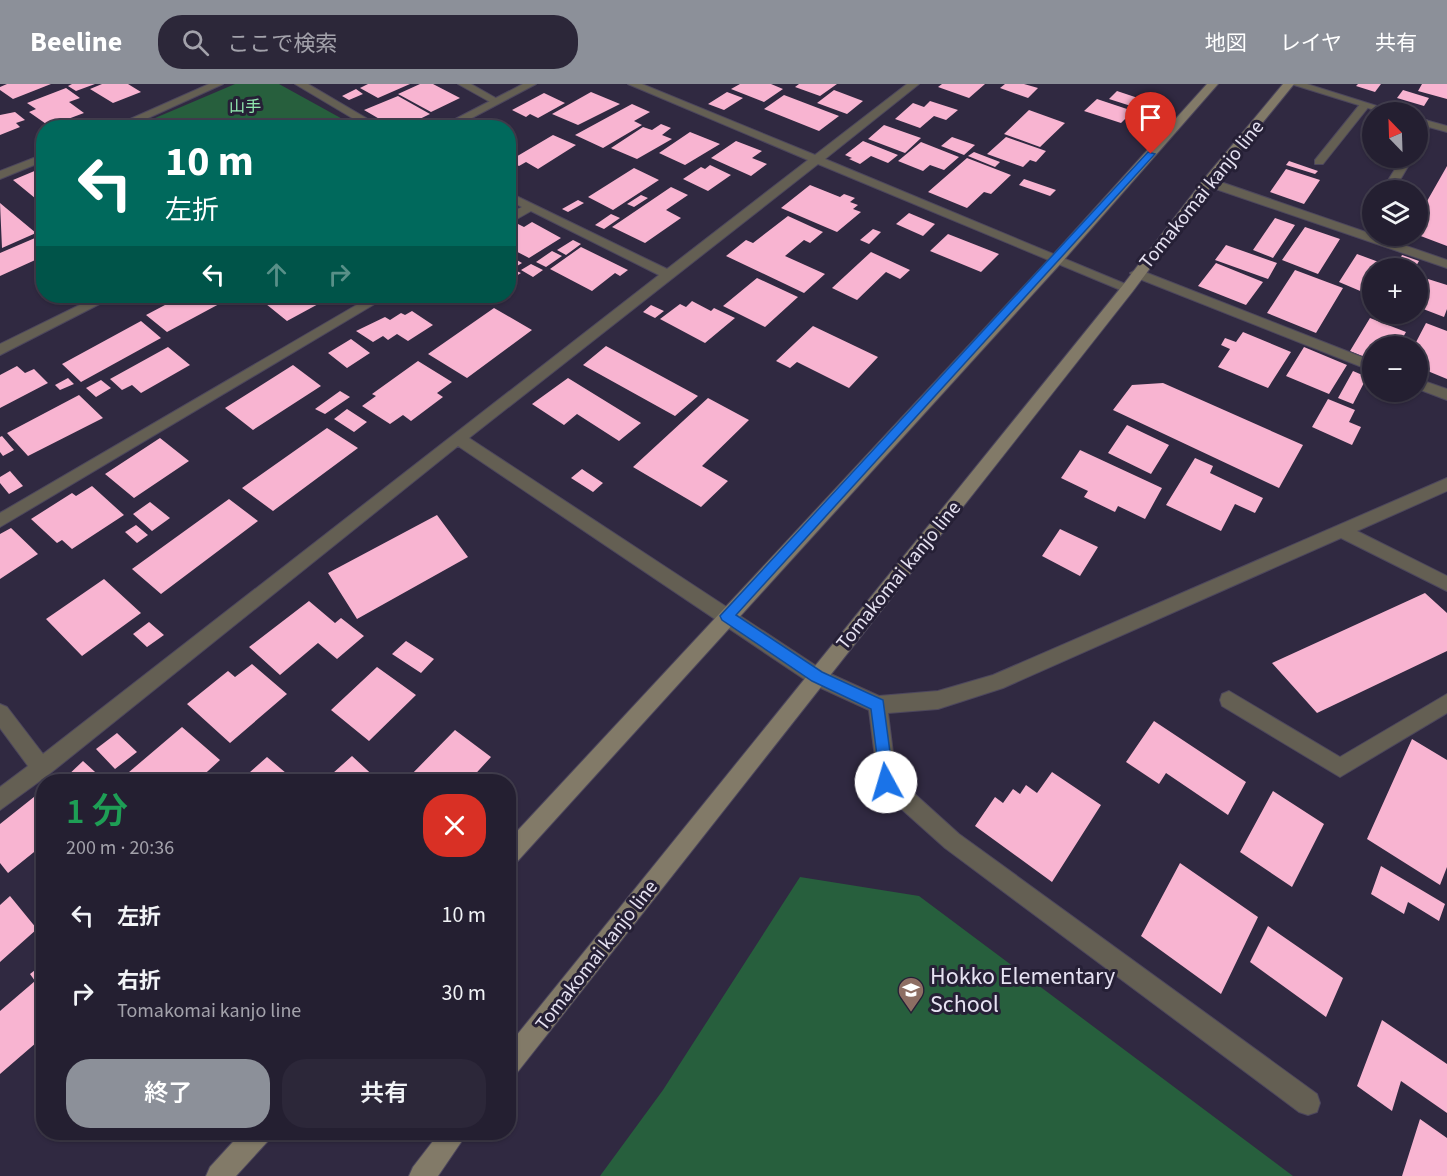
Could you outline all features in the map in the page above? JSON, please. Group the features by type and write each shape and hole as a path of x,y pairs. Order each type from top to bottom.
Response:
{"main road":[{"path":"516,848 726,616 1057,259 1213,84"},
{"name":"Tomakomai kanjo line","path":"516,1056 1289,84"},
{"path":"219,1176 252,1140"},
{"path":"422,1176 450,1140"}],"street":[{"path":"134,120 218,84"},
{"path":"300,84 364,120"},
{"path":"463,84 496,101"},
{"path":"459,120 531,84"},
{"path":"633,84 815,161 1128,288"},
{"path":"0,800 458,438 914,84"},
{"path":"1296,84 1362,104"},
{"path":"1319,162 1362,109"},
{"path":"1428,124 1447,129"},
{"path":"0,176 36,160"},
{"path":"1209,182 1362,232"},
{"path":"516,199 668,275"},
{"path":"516,215 531,206"},
{"path":"1401,246 1447,264"},
{"path":"1137,273 1362,362"},
{"path":"0,350 94,303"},
{"path":"0,521 369,303"},
{"path":"1428,388 1447,395"},
{"path":"458,438 817,676 878,705 938,700 996,682 1447,484"},
{"path":"1340,530 1447,584"},
{"path":"1229,700 1340,768 1447,703"},
{"path":"878,705 886,782 952,841 1308,1103"},
{"path":"0,713 41,768"}],"green space":[{"name":"山手","path":"235,84 279,84 344,120 150,120"},
{"name":"Hokko Elementary School","path":"800,877 919,896 1293,1176 600,1176 663,1090"}],"building":[{"path":"7,84 51,84 13,99 0,90 0,87"},
{"path":"95,84 76,91 68,86"},
{"path":"102,84 128,84 141,92 113,103 90,89"},
{"path":"368,84 410,84 378,98 360,88"},
{"path":"420,84 433,84 460,98 431,112 398,94"},
{"path":"740,84 771,84 783,89 764,102 731,89"},
{"path":"799,84 837,84 820,96 795,87"},
{"path":"942,84 985,84 969,98 938,87"},
{"path":"1005,84 1024,84 1038,88 1028,98 1000,88"},
{"path":"1358,84 1381,84 1375,92 1356,86"},
{"path":"1422,84 1447,84 1447,99 1418,91"},
{"path":"66,88 80,98 69,102 84,113 65,120 40,120 29,112 36,109 27,103"},
{"path":"356,89 363,94 349,100 342,96"},
{"path":"834,90 863,101 847,114 817,103"},
{"path":"1403,90 1429,98 1426,102 1410,102 1397,98"},
{"path":"1117,91 1138,98 1131,106 1109,99"},
{"path":"591,92 620,104 578,125 552,114"},
{"path":"727,92 743,98 724,110 708,104"},
{"path":"544,93 565,103 538,118 530,114 526,117 512,110"},
{"path":"784,95 839,116 819,131 764,109"},
{"path":"398,96 430,114 418,120 381,120 364,110"},
{"path":"1097,99 1133,111 1121,123 1084,111"},
{"path":"930,101 958,110 946,120 934,116 920,128 895,119 913,103 924,107"},
{"path":"632,104 650,112 634,121 642,125 603,148 575,135"},
{"path":"1029,110 1065,123 1040,147 1004,134"},
{"path":"15,112 25,120 16,123 20,127 0,135 0,115"},
{"path":"661,124 671,128 662,135 672,139 637,159 611,148 643,127 652,130"},
{"path":"884,125 921,138 905,153 868,139"},
{"path":"690,132 720,144 685,165 659,153"},
{"path":"553,135 576,145 538,169 526,162 519,166 516,164 516,157"},
{"path":"952,137 975,145 964,155 941,146"},
{"path":"1006,137 1046,151 1036,162 1030,160 1023,167 987,154"},
{"path":"736,141 762,151 752,158 767,164 751,176 711,158"},
{"path":"863,141 898,155 888,163 871,156 860,164 845,155"},
{"path":"921,142 959,157 944,170 930,165 923,171 898,161"},
{"path":"974,152 1000,162 995,167 968,156"},
{"path":"967,158 1011,175 991,194 984,192 967,208 928,192"},
{"path":"1289,161 1318,171 1315,174 1286,165"},
{"path":"710,165 731,175 708,191 683,179 701,167 705,169"},
{"path":"1447,166 1447,246 1428,239 1428,199"},
{"path":"634,168 659,180 613,210 588,197"},
{"path":"1286,169 1320,180 1304,204 1270,192"},
{"path":"36,170 36,199 13,180"},
{"path":"1024,179 1056,190 1050,196 1019,185"},
{"path":"810,185 840,197 844,194 855,198 850,202 858,205 853,209 861,212 837,232 781,208"},
{"path":"671,187 688,195 666,210 681,218 645,243 612,227"},
{"path":"641,195 648,198 634,207 627,204"},
{"path":"578,200 584,203 568,212 562,209"},
{"path":"0,203 36,233 2,248"},
{"path":"909,213 935,224 923,236 896,224"},
{"path":"611,214 620,218 604,229 595,225"},
{"path":"788,216 823,232 810,243 804,240 785,256 825,274 804,293 726,256 746,240 753,243"},
{"path":"1275,218 1295,225 1273,258 1253,250"},
{"path":"532,222 561,238 529,258 516,251 516,225 524,227"},
{"path":"1305,227 1340,239 1318,274 1282,260"},
{"path":"873,229 881,232 869,244 860,240"},
{"path":"948,234 999,254 981,272 930,251"},
{"path":"36,239 36,260 0,276 0,253"},
{"path":"573,240 581,244 566,255 557,250"},
{"path":"1226,245 1277,263 1268,279 1215,260"},
{"path":"581,247 628,270 620,276 615,273 592,291 550,269"},
{"path":"552,251 562,256 546,267 536,262"},
{"path":"871,252 910,270 900,279 886,272 857,300 832,288"},
{"path":"1357,254 1368,258 1362,258 1362,292 1339,282"},
{"path":"1216,263 1263,282 1246,305 1198,286"},
{"path":"531,264 543,270 533,277 521,270"},
{"path":"1295,270 1343,288 1316,333 1267,313"},
{"path":"757,278 798,297 765,327 723,306"},
{"path":"1428,279 1447,285 1447,309 1444,317 1428,311"},
{"path":"692,301 711,311 714,308 735,318 705,343 660,319 680,304 686,307"},
{"path":"169,303 221,303 167,332 146,315"},
{"path":"268,303 320,303 287,321 266,304"},
{"path":"651,305 664,311 655,318 643,312"},
{"path":"494,308 532,330 467,378 428,354"},
{"path":"412,311 433,325 408,341 397,334 388,340 383,336 373,342 356,331 385,317 390,320 401,313 405,315"},
{"path":"141,321 161,338 81,382 62,364"},
{"path":"1366,324 1385,324 1406,332 1404,336 1362,336 1362,356 1350,351"},
{"path":"1425,324 1447,331 1447,379 1428,371 1428,336 1419,336"},
{"path":"813,326 878,357 849,388 797,362 790,368 776,361"},
{"path":"1243,332 1291,352 1268,388 1218,367 1230,349 1221,345 1225,338 1236,342"},
{"path":"351,339 370,353 347,368 328,353"},
{"path":"606,346 698,396 675,416 583,365"},
{"path":"168,347 190,365 141,393 132,385 122,390 110,379"},
{"path":"1304,347 1347,365 1329,394 1286,376"},
{"path":"418,361 452,382 437,393 443,397 411,421 403,415 390,424 362,406 376,396 372,394"},
{"path":"293,365 321,386 253,430 225,408"},
{"path":"17,366 25,373 34,369 48,383 0,408 0,375"},
{"path":"1353,371 1362,375 1362,387 1353,404 1338,398"},
{"path":"68,378 74,384 60,390 55,385"},
{"path":"568,378 641,423 619,441 577,414 564,425 532,404"},
{"path":"101,380 111,388 96,397 86,388"},
{"path":"1163,383 1303,445 1279,488 1113,410 1132,385"},
{"path":"340,391 350,397 325,414 315,409"},
{"path":"79,395 103,418 28,456 7,433"},
{"path":"708,398 749,420 702,466 728,481 701,507 633,467"},
{"path":"1328,399 1355,410 1349,422 1361,427 1352,445 1312,427"},
{"path":"347,409 367,422 354,432 334,419"},
{"path":"1127,425 1169,445 1151,474 1108,453"},
{"path":"327,428 358,448 273,511 242,488"},
{"path":"2,436 14,450 3,456 0,452 0,437"},
{"path":"160,438 189,461 134,498 105,474"},
{"path":"1080,450 1162,488 1145,519 1118,506 1115,512 1084,497 1088,491 1061,478"},
{"path":"1195,458 1213,466 1210,473 1263,498 1255,513 1235,504 1221,531 1166,505"},
{"path":"582,469 603,483 593,492 571,478"},
{"path":"10,471 23,486 9,494 0,483 0,477"},
{"path":"92,486 124,515 72,549 62,540 57,543 31,519 72,493 76,496"},
{"path":"229,499 258,521 161,594 132,569"},
{"path":"150,502 170,518 152,531 133,514"},
{"path":"437,515 468,557 357,619 328,573"},
{"path":"136,525 148,535 137,543 125,532"},
{"path":"11,528 38,554 0,579 0,534"},
{"path":"1060,529 1098,547 1080,576 1042,556"},
{"path":"104,579 141,613 82,656 46,619"},
{"path":"1425,593 1447,613 1447,651 1317,713 1272,663"},
{"path":"309,601 335,623 341,618 364,636 337,659 318,643 280,675 249,647"},
{"path":"149,622 164,635 147,647 133,634"},
{"path":"406,641 434,659 421,673 392,654"},
{"path":"252,664 287,694 230,743 187,704 228,671 235,677"},
{"path":"377,667 416,695 369,741 331,710"},
{"path":"1154,721 1246,782 1228,815 1166,773 1159,784 1126,762"},
{"path":"182,727 220,760 205,774 127,774"},
{"path":"455,730 491,757 475,774 412,774"},
{"path":"117,733 137,752 115,769 96,749"},
{"path":"1412,739 1447,760 1447,867 1440,885 1367,839"},
{"path":"352,756 371,774 332,774"},
{"path":"267,757 287,774 252,774 250,772"},
{"path":"83,761 97,774 69,774"},
{"path":"1052,772 1101,805 1052,882 975,826 995,797 1003,803 1013,789 1020,794 1026,785 1037,793"},
{"path":"1273,791 1324,824 1292,887 1240,852"},
{"path":"36,795 36,850 8,873 0,863 0,824"},
{"path":"1180,863 1258,917 1221,994 1141,936"},
{"path":"1381,866 1445,904 1439,921 1408,902 1404,914 1371,894"},
{"path":"10,896 36,930 0,962 0,905"},
{"path":"1268,926 1343,978 1326,1017 1250,962"},
{"path":"36,969 36,1043 0,1074 0,1011 35,981 30,974"},
{"path":"1382,1020 1447,1064 1447,1113 1401,1081 1392,1111 1357,1086"},
{"path":"1420,1119 1447,1138 1447,1176 1402,1176"}],"place":[{"name":"Hokko Elementary School","path":"911,1013"}],"route":[{"path":"886,782 878,705 817,676 726,616 1057,259 1151,154"}]}
